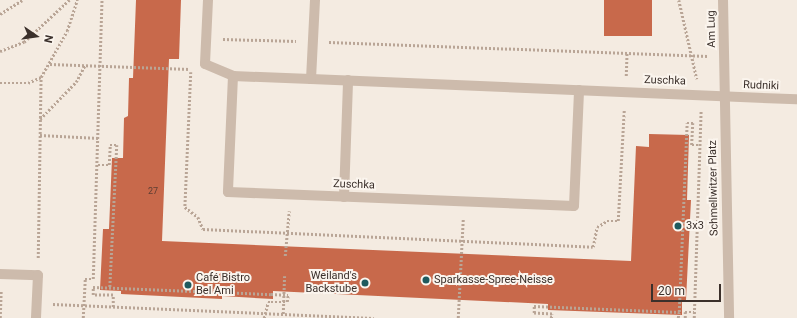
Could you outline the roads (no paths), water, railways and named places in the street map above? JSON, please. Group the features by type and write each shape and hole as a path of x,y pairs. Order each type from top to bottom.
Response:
{"street":[{"path":"208,0 206,64 233,76"},
{"path":"312,79 315,0"},
{"name":"Am Lug","path":"723,0 724,58"},
{"name":"Schmellwitzer Platz","path":"724,58 729,318"},
{"name":"Zuschka","path":"579,90 574,206 228,192 233,76 348,80 702,95 725,97"},
{"path":"344,197 348,80"},
{"name":"Rudniki","path":"725,97 797,99"},
{"path":"1,274 38,275 36,318"}],"place":[{"name":"3x3","path":"678,226"},
{"name":"Sparkasse-Spree-Neisse","path":"426,280"},
{"name":"Weiland's Backstube","path":"365,283"},
{"name":"Café Bistro Bel Ami","path":"188,285"}]}
